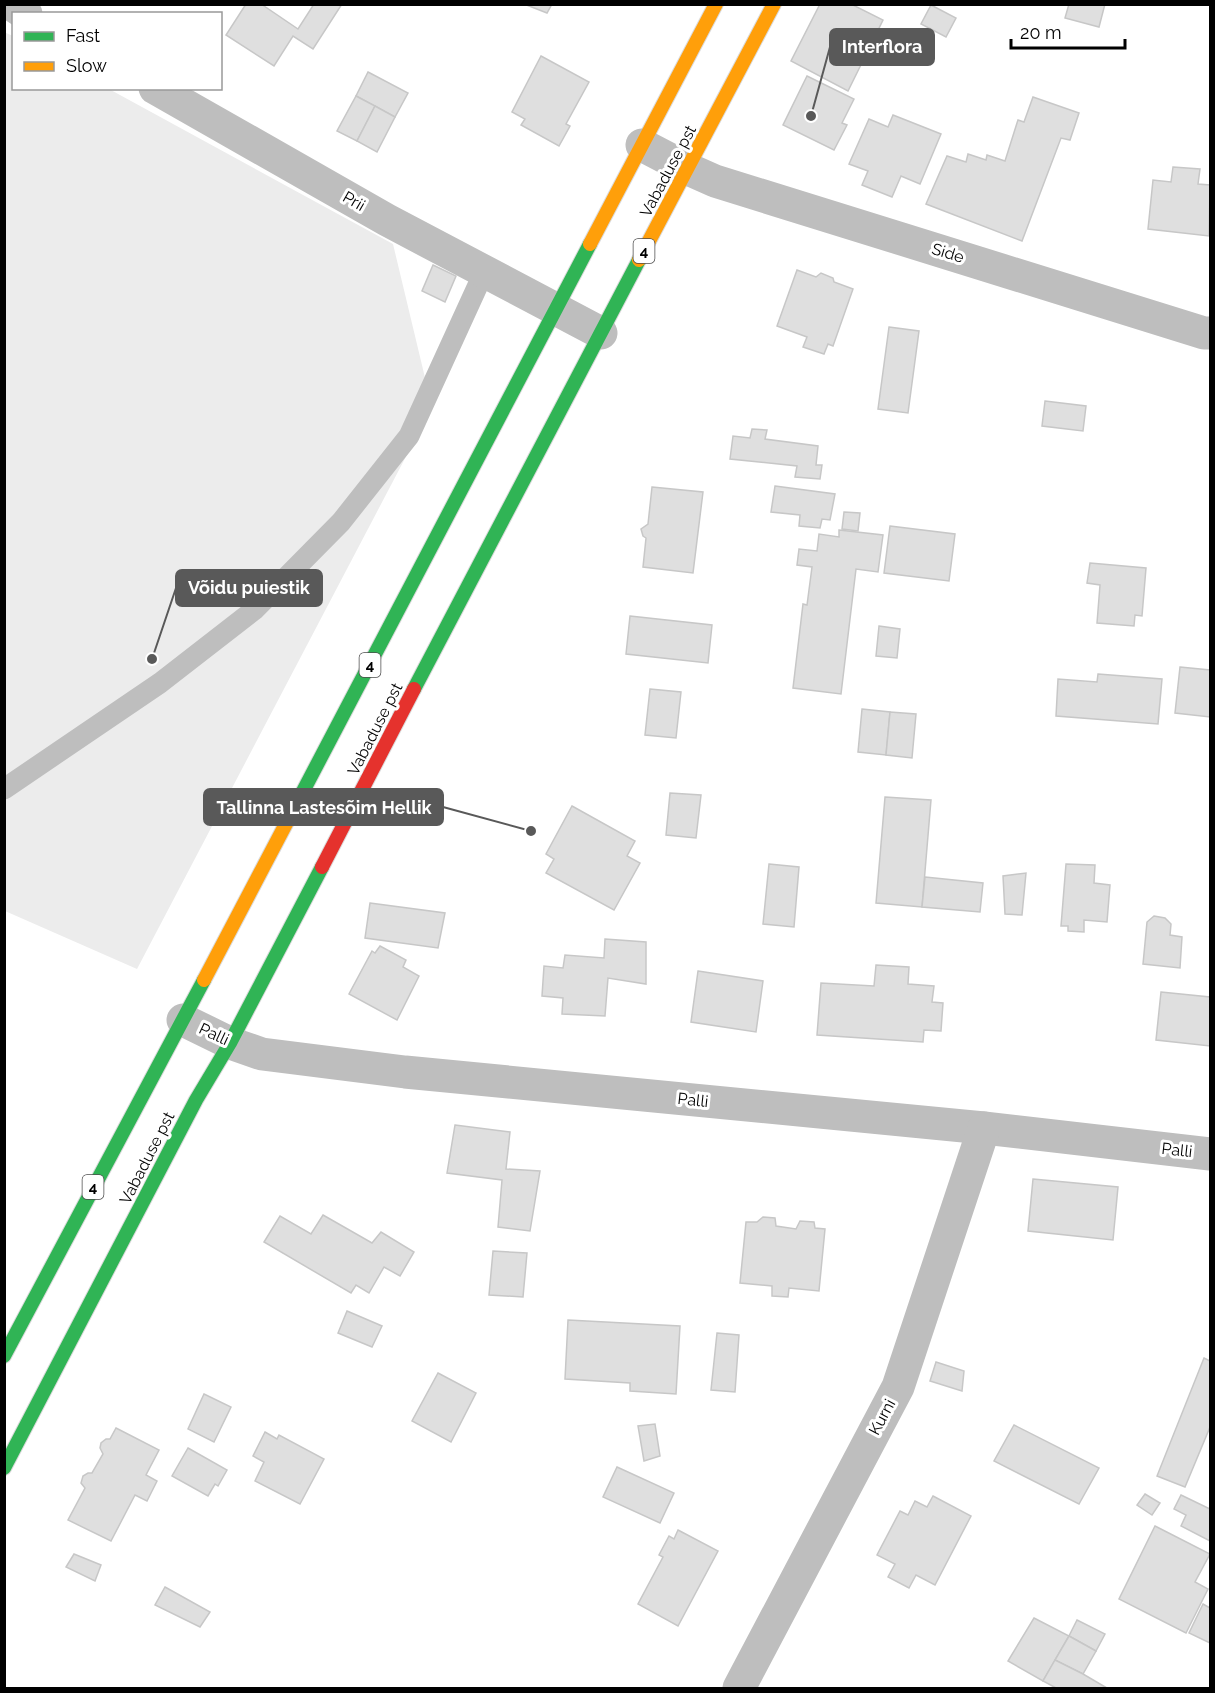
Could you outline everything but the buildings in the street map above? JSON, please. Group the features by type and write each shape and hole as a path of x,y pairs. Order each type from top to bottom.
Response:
{"highway":[{"name":"Vabaduse pst","path":"4,1356 183,1020 716,4"},
{"name":"Vabaduse pst","path":"4,1468 774,4"}],"street":[{"name":"Prii","path":"159,90 387,220 601,333"},
{"name":"Side","path":"642,145 688,169 727,185 1210,333"},
{"name":"Palli","path":"183,1020 261,1054 394,1070 984,1128 1210,1154"},
{"name":"Kurni","path":"740,1689 898,1387 984,1128"}],"lane":[{"path":"4,789 160,683 255,610 341,522 409,436 484,272"}],"shaded area":[{"path":"4,32 12,36 12,90 111,90 393,244 432,407 137,969 5,911"}],"traffic: fast":[{"path":"299,799 590,244"},
{"path":"414,689 639,260"},
{"path":"4,1468 196,1100 230,1043 322,867"},
{"path":"4,1356 204,980"}],"traffic: slow":[{"path":"590,244 716,4"},
{"path":"639,260 774,4"},
{"path":"204,980 299,799"}],"traffic: jam":[{"path":"322,867 414,689"}],"place":[{"name":"Interflora","path":"811,116"},
{"name":"Võidu puiestik","path":"152,659"},
{"name":"Tallinna Lastesõim Hellik","path":"531,831"}]}
